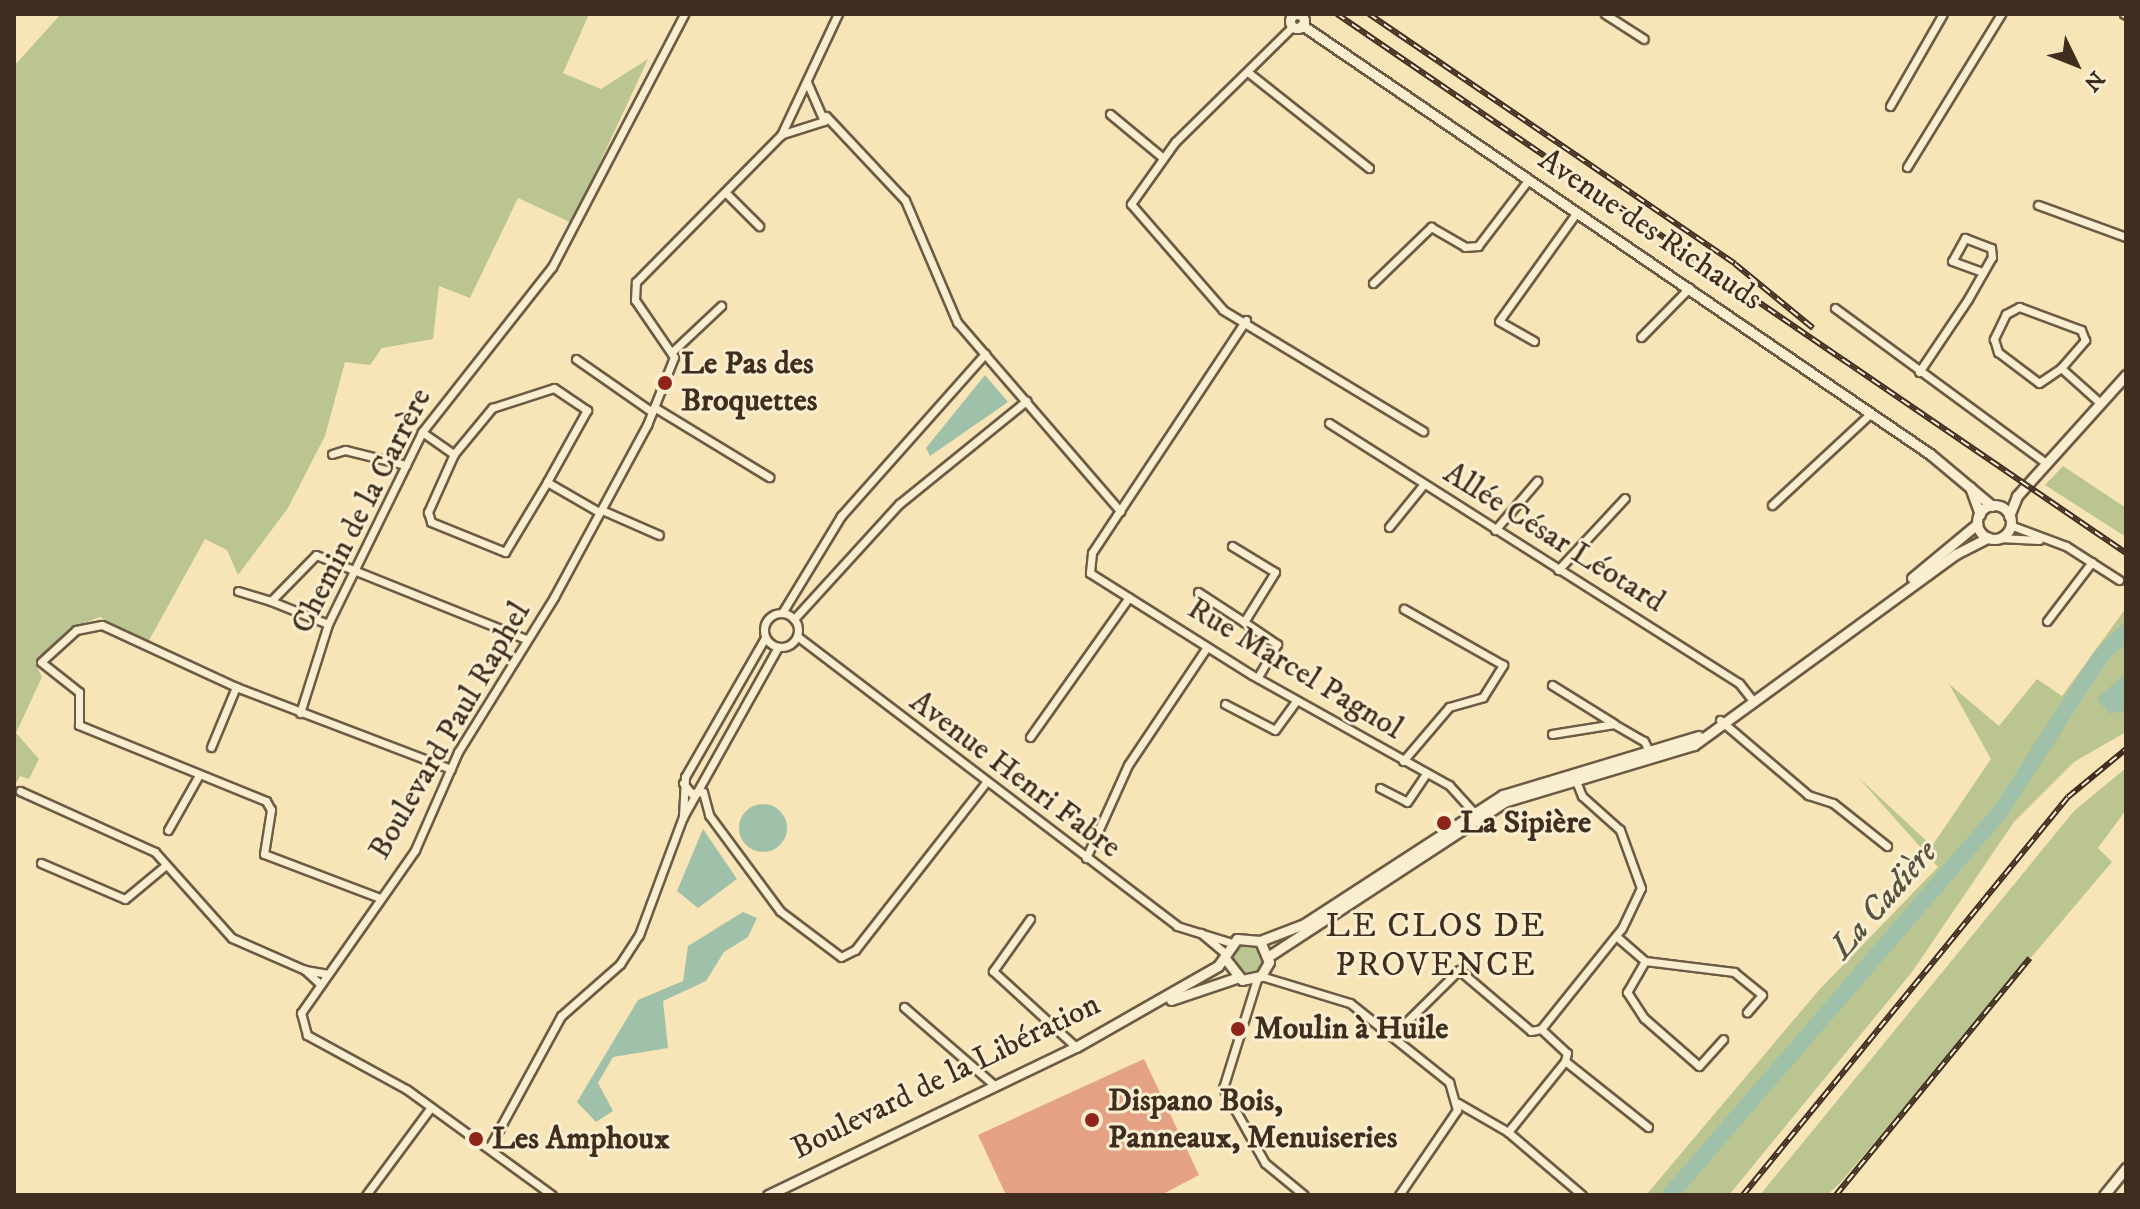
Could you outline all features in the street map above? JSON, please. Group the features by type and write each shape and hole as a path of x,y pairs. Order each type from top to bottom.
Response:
{"street":[{"name":"Chemin de la Carrère","path":"300,713 328,624 422,432 552,267 684,14"},
{"path":"721,306 673,351 635,300 636,282 728,195 781,135 799,103 838,14"},
{"path":"1605,14 1644,39"},
{"path":"1890,106 1943,14"},
{"path":"1907,167 2001,14"},
{"path":"1295,19 1249,73 1162,157 1132,206 1220,307 1246,320 1423,431"},
{"name":"Avenue des Richauds","path":"1295,19 1967,480 2010,520"},
{"path":"1249,73 1369,168"},
{"path":"807,81 839,136 905,200 943,299 985,354 1120,511 1246,320"},
{"path":"799,103 817,100"},
{"path":"794,112 802,129"},
{"path":"1110,114 1162,157"},
{"path":"818,129 826,116"},
{"path":"781,135 802,129 818,129 839,136"},
{"path":"1373,283 1431,227 1465,247 1478,246 1529,179"},
{"path":"728,195 759,226"},
{"path":"2038,205 2126,237"},
{"path":"1534,341 1499,321 1577,212"},
{"path":"1919,372 1983,272 1991,248 1965,238 1952,261 1983,272"},
{"path":"1641,337 1689,288"},
{"path":"2019,307 2081,330 2085,340 2061,368 2039,383 1998,352 1994,339 2006,314 2019,307"},
{"path":"1835,308 2047,464"},
{"name":"Boulevard Paul Raphel","path":"552,1195 431,1107 304,1032 301,1013 415,850 451,769 600,511 653,410 673,351"},
{"path":"683,817 683,783 765,638 765,623 782,613 841,516 985,354"},
{"path":"576,359 653,410 769,477"},
{"path":"2061,368 2100,403"},
{"path":"1304,1195 1265,1163 1224,1092 1247,996 1262,974 1269,956 1521,787 1651,756 1691,740 1722,722 1994,506 2017,496 2126,375"},
{"path":"554,388 587,410 505,552 431,522 428,512 454,454 492,408 554,388"},
{"path":"794,619 899,504 1026,401"},
{"path":"1772,505 1871,413"},
{"name":"Allée César Léotard","path":"1329,423 1752,699"},
{"path":"422,432 454,454"},
{"path":"332,454 345,450 406,465"},
{"path":"1967,480 1978,519 1994,538"},
{"path":"1495,530 1537,481"},
{"path":"547,482 600,511 659,535"},
{"path":"1389,527 1424,484"},
{"path":"1994,538 2010,520 2017,496"},
{"path":"1558,570 1625,498"},
{"name":"Rue Marcel Pagnol","path":"1120,511 1089,569 1257,678 1459,792 1477,816"},
{"path":"2010,520 2092,562 2119,580"},
{"path":"1752,699 1956,554 1994,538 2046,540"},
{"path":"1232,546 1275,572 1244,622"},
{"path":"271,601 316,555 526,639"},
{"path":"2047,621 2092,562"},
{"path":"238,591 328,624"},
{"path":"1198,592 1277,644 1257,678"},
{"path":"1030,737 1129,597"},
{"path":"1403,761 1449,707 1483,697 1503,665 1404,609"},
{"path":"782,613 794,619"},
{"path":"765,638 778,647 790,645 797,636 794,619"},
{"path":"380,898 264,854 271,810 266,801 79,725 79,692 41,662 76,630 102,625 236,687 451,769"},
{"name":"Avenue Henri Fabre","path":"797,636 806,649 987,781 1177,926 1232,943"},
{"name":"Avenue Henri Fabre","path":"790,645 806,649"},
{"path":"489,1148 561,1016 620,964 639,935 683,817 703,792 778,647"},
{"path":"1086,858 1128,765 1207,647"},
{"path":"1552,685 1614,724 1651,756"},
{"path":"211,747 236,687"},
{"path":"1225,704 1275,730 1296,701"},
{"path":"1722,722 1808,795 1833,803 1887,846"},
{"path":"1552,734 1614,724"},
{"path":"1380,788 1407,802 1426,774"},
{"path":"168,830 199,775"},
{"path":"1392,1036 1459,970 1531,1031 1541,1029 1639,905 1638,867 1620,830 1582,796 1575,776"},
{"path":"703,792 709,815 780,911 841,957 861,944 987,781"},
{"path":"683,783 691,793 703,792"},
{"path":"20,791 155,852 232,938 305,970 327,974"},
{"path":"1232,943 1260,941 1317,916 1477,816"},
{"path":"41,863 125,899 166,865"},
{"path":"1030,919 993,971 1076,1047"},
{"name":"Avenue Henri Fabre","path":"1199,931 1225,956"},
{"path":"1616,936 1645,961 1734,972 1762,995 1747,1012"},
{"path":"1260,941 1269,956"},
{"name":"Boulevard de la Libération","path":"768,1195 1076,1047 1149,1007 1225,956 1232,943"},
{"path":"1225,956 1247,996"},
{"path":"1645,961 1627,992 1644,1018 1699,1066 1723,1039"},
{"path":"305,970 320,984"},
{"path":"1262,974 1350,1003 1449,1082 1458,1103 1508,1132 1582,1195"},
{"name":"Boulevard de la Libération","path":"1149,1007 1262,974"},
{"path":"904,1007 994,1085"},
{"path":"1508,1132 1565,1061 1567,1053 1541,1029"},
{"path":"1565,1061 1648,1127"},
{"path":"1399,1195 1458,1103"},
{"path":"366,1195 431,1107"},
{"path":"2105,1195 2126,1168"}],"shaded area":[{"path":"61,14 589,14 563,73 601,89 648,59 572,223 518,198 470,298 439,286 433,339 382,348 370,365 345,362 325,436 288,508 238,575 227,550 205,539 147,644 100,617 69,629 35,663 42,677 16,733 39,759 29,779 20,776 14,787 14,66"},
{"path":"985,375 1008,402 930,456 926,448"},
{"path":"2063,466 2126,508 2126,537 2045,485"},
{"path":"2126,608 2126,732 2074,762 2014,822 1912,972 1729,1195 1646,1195 1819,990 1938,867 1858,777 1932,846 1991,759 1949,684 1999,726 2037,679 2062,696"},
{"path":"2126,673 2126,710 2109,714 2097,698"},
{"path":"2126,768 2126,810 2098,848 2112,862 1841,1182 1827,1195 1760,1195 2074,811"},
{"path":"763,804 780,811 787,828 780,845 763,852 746,845 739,828 746,811"},
{"path":"703,829 737,879 698,908 677,891"},
{"path":"743,912 757,918 748,937 724,952 706,981 663,1001 668,1048 613,1057 598,1083 613,1111 596,1122 577,1102 638,1000 683,981 688,946"},
{"path":"1248,944 1258,949 1263,959 1258,969 1248,974 1238,969 1233,959 1238,949"}],"building":[{"name":"Dispano Bois, Panneaux, Menuiseries","path":"1144,1059 1199,1175 1161,1195 1006,1195 978,1135"}],"waterway":[{"name":"La Cadière","path":"1670,1195 2000,812 2101,656 2126,632"}],"railway":[{"path":"1337,14 2126,553"},
{"path":"1369,14 1735,264 1813,328"},
{"path":"1743,1195 2068,797 2126,749"},
{"path":"1836,1195 2030,958"}],"place":[{"name":"Le Pas des Broquettes","path":"665,383"},
{"name":"La Sipière","path":"1444,823"},
{"name":"Moulin à Huile","path":"1238,1029"},
{"name":"Dispano Bois, Panneaux, Menuiseries","path":"1092,1120"},
{"name":"Les Amphoux","path":"476,1139"}],"district":[{"name":"LE CLOS DE PROVENCE","path":"1436,946"}]}
